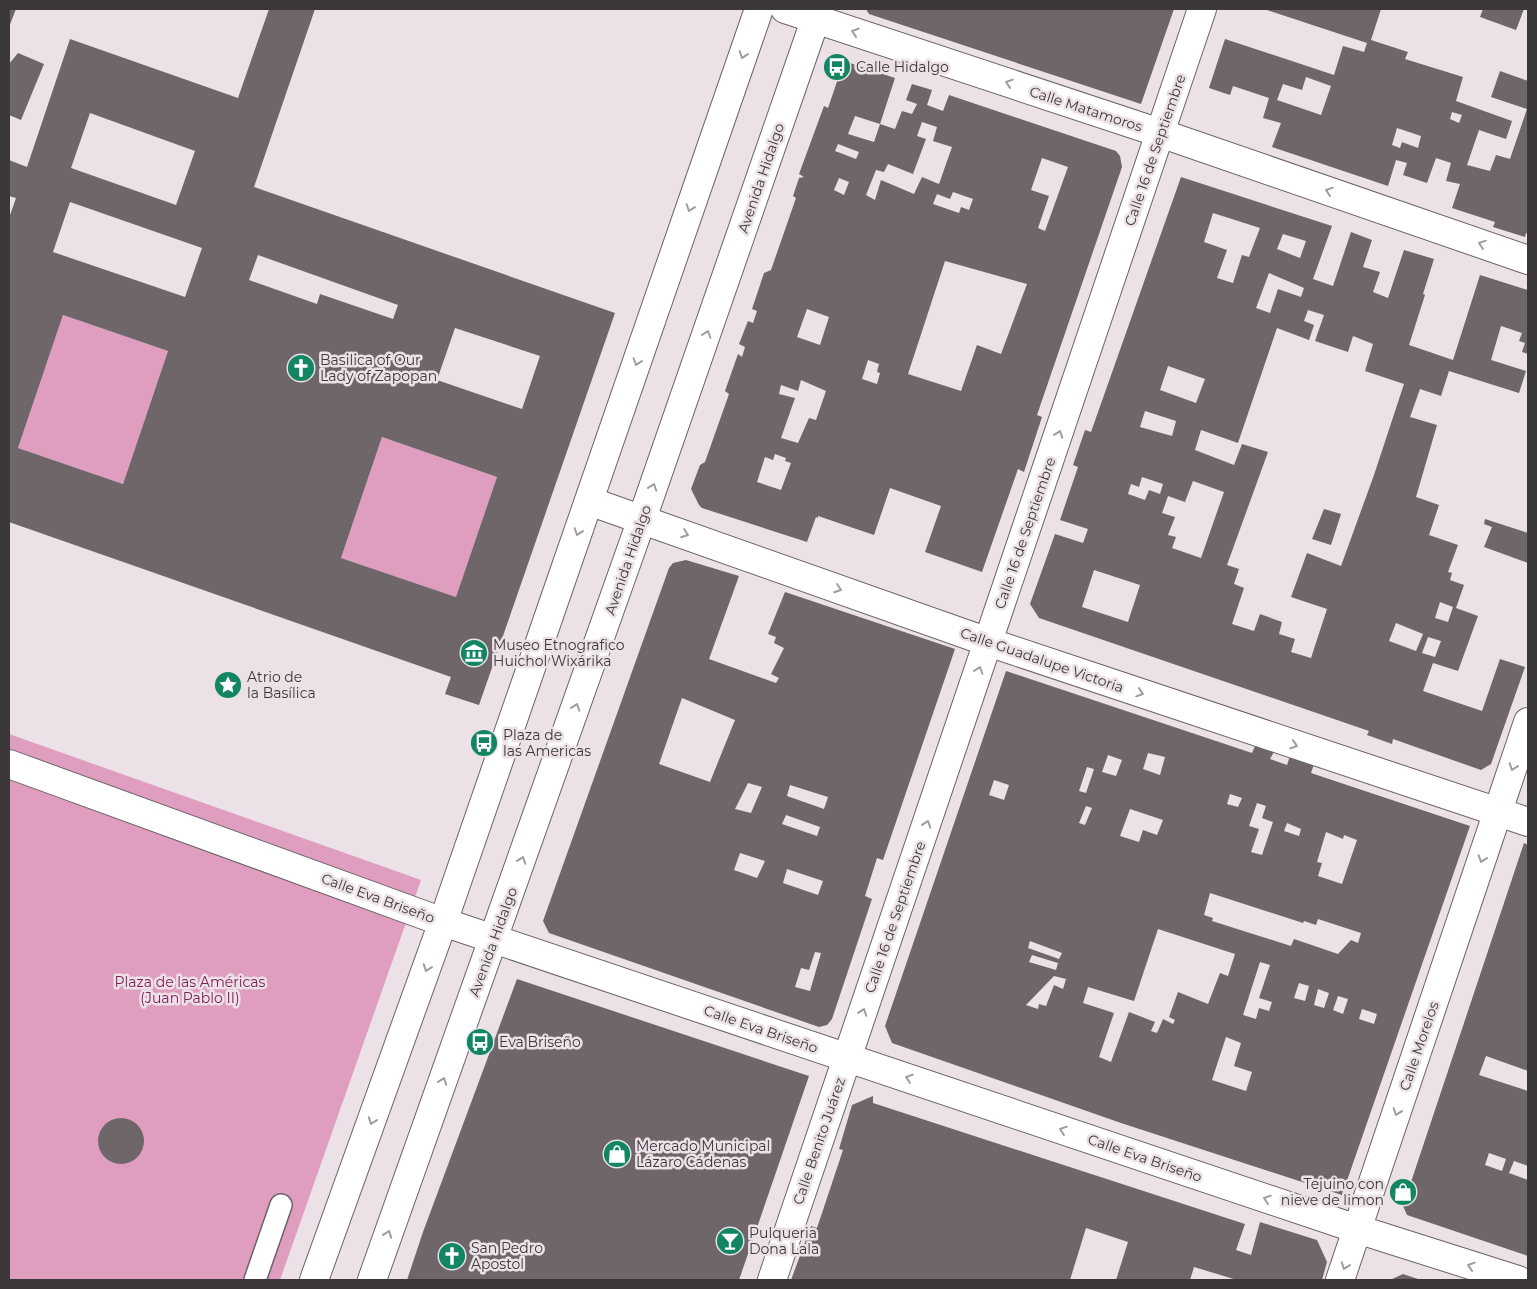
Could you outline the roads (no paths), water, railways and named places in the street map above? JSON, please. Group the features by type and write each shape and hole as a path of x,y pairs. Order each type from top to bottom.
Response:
{"street":[{"path":"314,1280 443,922 759,9"},
{"name":"Calle Matamoros","path":"785,9 817,14 1528,260"},
{"name":"Calle 16 de Septiembre","path":"848,1058 1202,9"},
{"name":"Avenida Hidalgo","path":"372,1280 642,519 817,14"},
{"name":"Calle Guadalupe Victoria","path":"589,501 988,642 1528,822"},
{"name":"Calle Morelos","path":"1340,1280 1528,722"},
{"name":"Calle Eva Briseño","path":"9,764 443,922 1357,1230 1518,1280"},
{"name":"Calle Benito Juárez","path":"772,1280 848,1058"}],"lane":[{"path":"255,1280 281,1206"}],"place":[{"name":"Calle Hidalgo","path":"837,67"},
{"name":"Basilica of Our Lady of Zapopan","path":"301,368"},
{"name":"Museo Etnografico Huichol Wixárika","path":"474,653"},
{"name":"Atrio de la Basílica","path":"228,685"},
{"name":"Plaza de las Americas","path":"484,743"},
{"name":"Eva Briseño","path":"480,1042"},
{"name":"Mercado Municipal Lázaro Cádenas","path":"617,1154"},
{"name":"Tejuino con nieve de limon","path":"1403,1192"},
{"name":"Pulqueria Dona Lala","path":"730,1241"},
{"name":"San Pedro Apostol","path":"452,1256"}],"park label":[{"name":"Plaza de las Américas (Juan Pablo II)","path":"190,990"}]}
